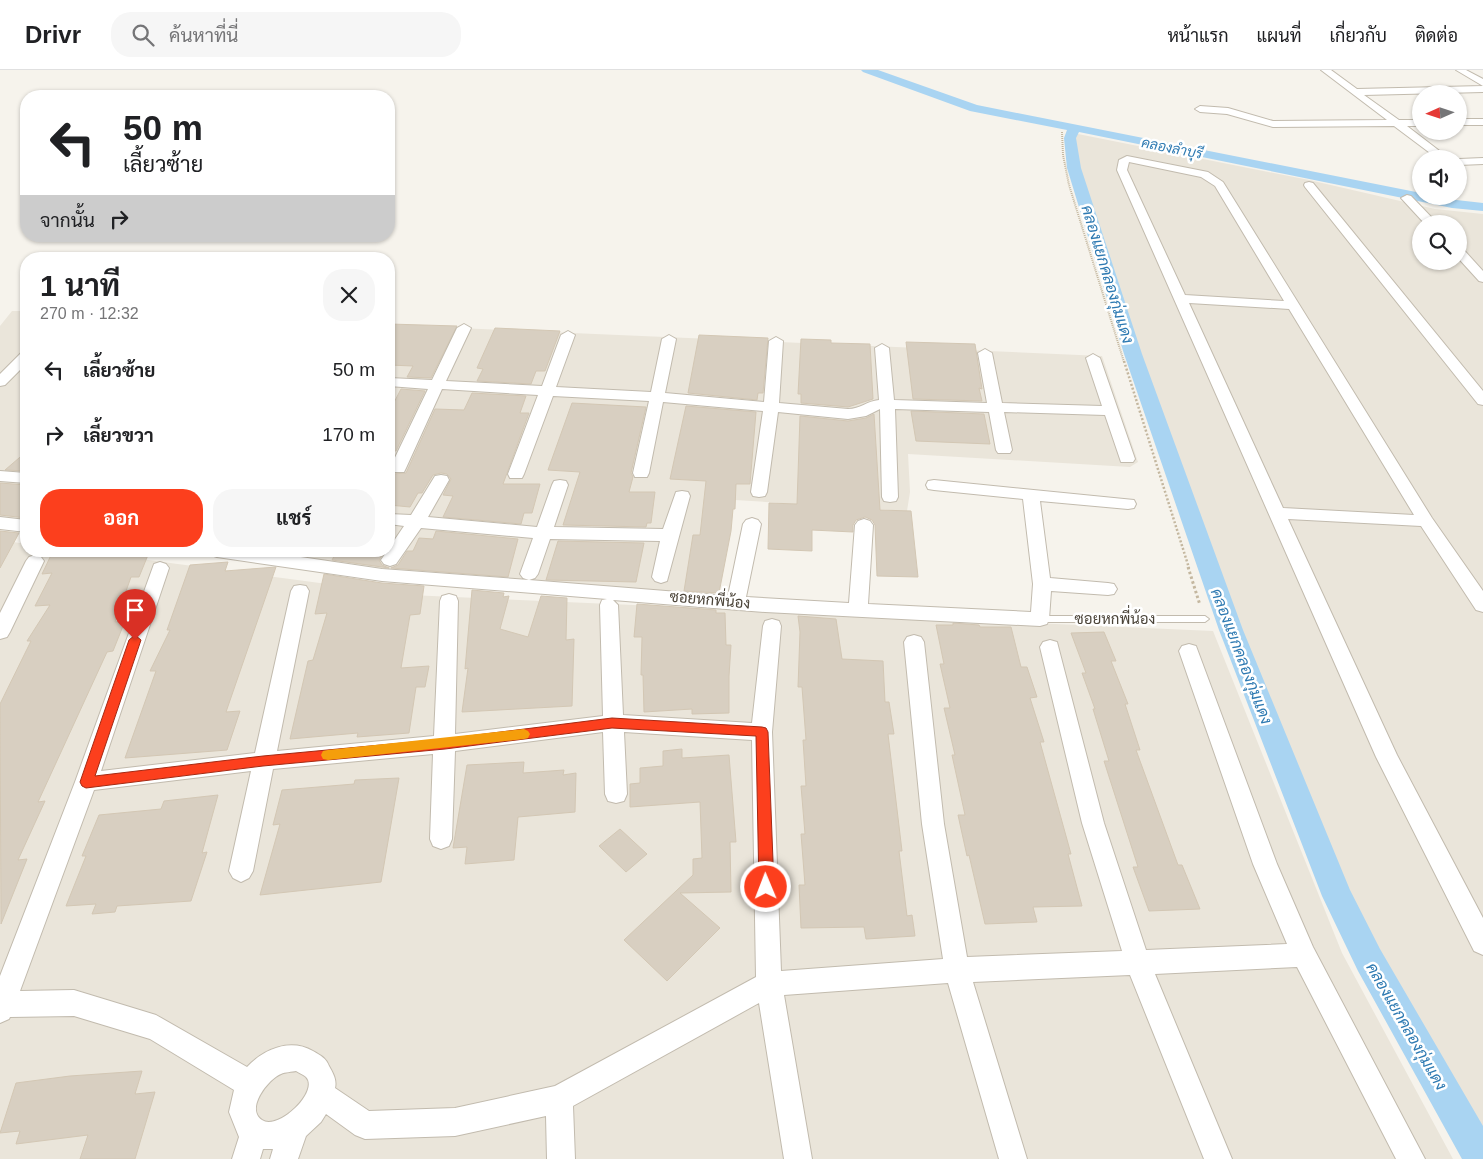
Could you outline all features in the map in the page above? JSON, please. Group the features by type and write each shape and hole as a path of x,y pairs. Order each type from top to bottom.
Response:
{"street":[{"path":"1324,70 1433,150"},
{"path":"1460,70 1483,83"},
{"path":"1354,92 1483,90"},
{"path":"1200,110 1228,111 1272,124 1412,123"},
{"path":"1468,122 1483,122"},
{"path":"1483,605 1426,521 1219,184 1204,174 1127,160 1123,162 1122,170 1387,757 1483,944"},
{"path":"1467,162 1483,162"},
{"path":"1309,185 1483,401"},
{"path":"1407,198 1423,215"},
{"path":"1467,261 1483,278"},
{"path":"1180,300 1292,305"},
{"path":"398,468 464,328"},
{"path":"516,474 568,334"},
{"path":"641,474 669,339"},
{"path":"759,492 771,407 776,341"},
{"path":"882,348 887,404 890,497"},
{"path":"984,353 1004,450"},
{"path":"1093,358 1127,458"},
{"path":"0,361 20,360"},
{"path":"0,382 20,364"},
{"path":"395,382 657,397 848,414 861,413 873,405 887,404 1110,410"},
{"path":"0,476 20,478"},
{"path":"395,553 441,480"},
{"path":"934,485 1128,504"},
{"path":"529,574 560,486"},
{"path":"1031,495 1042,584 1040,619"},
{"path":"661,577 670,535 682,496"},
{"path":"1276,514 1426,521"},
{"path":"395,520 542,533 670,535"},
{"path":"0,523 20,525"},
{"path":"736,603 752,524"},
{"path":"858,610 864,525"},
{"name":"ซอยหกพี่น้อง","path":"257,557 382,576 736,603 1040,619"},
{"path":"0,632 34,561"},
{"path":"160,568 86,782 1,1006 74,1003 156,1028 251,1085"},
{"path":"1042,584 1108,589"},
{"path":"241,871 300,591"},
{"path":"441,839 449,602"},
{"path":"609,604 616,794"},
{"path":"772,626 762,732 769,984 798,1159"},
{"path":"914,642 933,824 957,970 1013,1159"},
{"path":"1050,647 1093,823 1138,963 1218,1159"},
{"path":"1189,651 1265,864 1304,955 1411,1159"},
{"path":"86,782 263,761 445,744 612,723 762,732"},
{"path":"322,1095 365,1125 455,1122 559,1099 769,984 957,970 1304,955"},
{"path":"286,1058 299,1058 311,1062 319,1070 322,1082 322,1095 316,1109 306,1122 293,1132 279,1137 265,1138 250,1146 242,1113 244,1099 251,1085 260,1073 273,1064 286,1058"},
{"path":"559,1099 561,1159"},
{"path":"284,1159 293,1132"}],"lane":[{"name":"ซอยหกพี่น้อง","path":"1040,619 1205,620"}],"path":[{"path":"1062,132 1063,155 1069,185 1205,620"}],"shaded area":[{"path":"1073,133 1309,180 1412,205 1483,214 1483,1159 1369,960 1337,896 1231,630 1133,354 1074,168 1070,138"},
{"path":"12,311 20,311 20,521 0,518 0,326"},
{"path":"395,325 1102,356 1138,462 1130,467 908,454 910,492 907,511 735,500 714,595 374,569 291,557 395,557"},
{"path":"0,540 20,543 20,557 126,557 410,595 1213,631 1342,953 1453,1159 0,1159"}],"building":[{"path":"395,324 457,326 431,378 407,377 413,366 395,365"},
{"path":"495,328 560,331 545,371 536,371 531,384 477,381 483,369 477,368"},
{"path":"699,335 768,338 763,393 758,393 757,400 688,393"},
{"path":"801,339 831,340 831,343 870,344 873,399 848,407 801,403 801,394 798,394"},
{"path":"906,342 975,344 982,401 913,399"},
{"path":"401,389 425,391 396,451 395,451 395,400"},
{"path":"472,393 526,396 520,413 529,413 503,484 540,484 532,513 524,513 521,524 443,517 453,496 443,495 451,479 447,474 441,473 433,475 422,493 418,493 410,507 395,506 395,474 406,473 435,409 464,410"},
{"path":"572,403 646,407 631,473 633,477 629,492 655,492 651,523 647,523 646,527 563,525 580,472 548,470"},
{"path":"686,406 756,412 750,484 736,484 735,509 733,509 731,531 719,593 684,591 693,535 700,535 706,481 670,479"},
{"path":"911,411 984,414 990,444 916,441"},
{"path":"874,414 880,510 911,511 918,577 877,576 875,525 872,520 865,517 856,520 853,525 853,532 812,530 812,551 768,549 769,503 797,504 800,416 848,421 866,418"},
{"path":"20,457 20,471 5,470"},
{"path":"0,483 20,485 20,517 0,515"},
{"path":"0,531 19,533 0,568"},
{"path":"436,531 518,539 508,577 391,568 398,565 407,551 413,551 419,538 433,539"},
{"path":"558,541 644,543 636,582 546,580"},
{"path":"50,557 147,557 139,577 131,577 115,622 125,621 113,651 107,652 38,802 45,801 18,860 27,859 1,924 0,704 31,641 27,641 50,605 35,606 52,573 42,574"},
{"path":"334,557 381,557 379,560 382,565 389,568 332,560"},
{"path":"228,562 225,571 276,567 226,712 240,711 227,750 125,758 156,671 150,671 170,630 167,630 190,565"},
{"path":"324,574 382,583 424,586 420,614 410,615 401,668 429,666 425,687 416,687 409,733 357,737 358,733 290,739 308,661 313,660 327,613 315,614"},
{"path":"472,590 504,593 503,597 509,596 500,629 528,637 541,596 567,598 566,640 574,639 572,706 462,712 468,668 465,669"},
{"path":"637,604 716,610 716,613 725,613 726,645 731,645 729,713 692,714 692,709 644,712 643,675 641,675 642,637 634,637"},
{"path":"798,616 836,619 842,659 883,661 885,702 889,702 894,734 888,734 902,851 899,851 907,916 912,915 915,936 866,939 864,927 801,928 799,885 805,885 801,834 805,834 801,786 806,786 803,740 806,740 802,687 798,687 800,632"},
{"path":"953,623 979,625 980,627 1011,627 1021,667 1027,667 1037,697 1030,698 1044,742 1040,742 1071,854 1068,854 1082,906 1033,907 1037,922 985,924 958,815 965,815 952,755 955,755 944,708 950,708 940,664 944,664 936,625 953,625"},
{"path":"1104,632 1116,661 1111,661 1128,704 1125,704 1140,750 1136,750 1178,865 1182,865 1200,909 1149,911 1133,867 1138,867 1104,761 1109,761 1093,709 1095,709 1082,673 1086,673 1071,633"},
{"path":"682,749 682,758 729,755 736,842 730,842 731,892 680,893 720,928 667,981 624,940 693,875 693,859 702,858 700,802 630,807 630,784 640,783 640,768 663,766 663,751"},
{"path":"524,762 523,773 564,770 563,775 576,773 575,812 518,817 514,860 465,864 467,847 453,848 467,765"},
{"path":"399,778 381,882 260,895 280,824 273,825 282,790 354,784 355,780"},
{"path":"218,795 202,853 207,852 191,901 117,906 115,912 92,914 96,904 66,906 86,856 82,856 99,815 161,809 164,801"},
{"path":"620,829 647,854 626,872 599,846"},
{"path":"142,1071 135,1094 155,1092 135,1159 80,1159 88,1135 16,1144 20,1131 0,1133 16,1083 70,1076"}],"waterway":[{"name":"คลองลำบุรี","path":"867,70 974,108 1075,127"},
{"name":"คลองลำบุรี","path":"1075,127 1452,204 1483,207"},
{"name":"คลองแยกคลองกุ่มแดง","path":"1075,127 1070,138 1074,168 1133,354 1231,630 1337,896 1369,960 1482,1159"}],"slow traffic":[{"path":"328,755 445,744 524,734"}],"route":[{"path":"135,640 86,782 263,761 445,744 612,723 762,732 766,887"}]}
